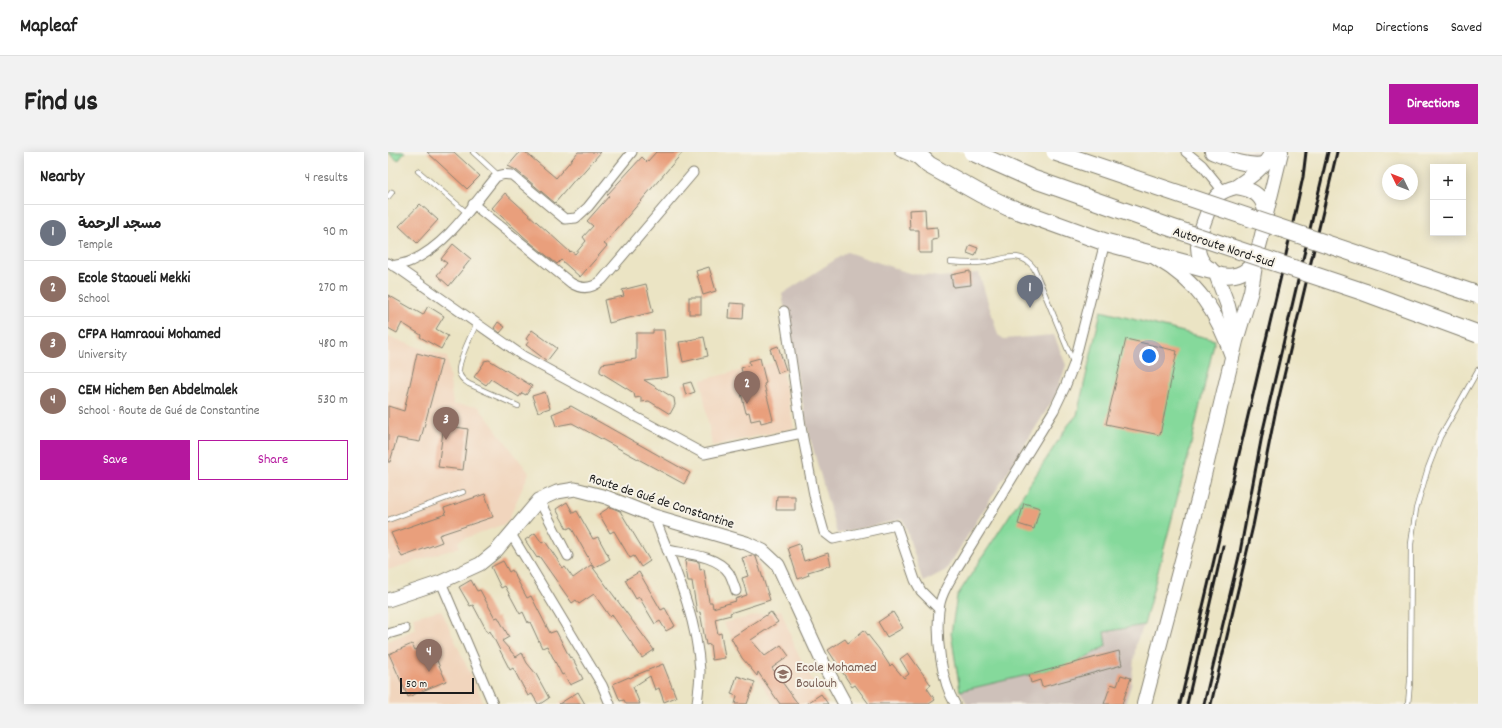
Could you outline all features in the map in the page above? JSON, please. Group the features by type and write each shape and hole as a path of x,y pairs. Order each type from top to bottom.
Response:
{"highway":[{"path":"915,152 929,165 1008,207 1105,242 1213,272"},
{"name":"Autoroute Nord-Sud","path":"972,152 1062,189 1172,228 1364,292 1478,334"},
{"path":"1055,152 1478,295"}],"main road":[{"path":"1212,152 1245,164 1256,166 1264,164"},
{"path":"1257,254 1252,263 1241,273 1226,276 1213,272 1204,264 1198,248 1199,239 1210,205 1214,200 1254,174 1264,164 1272,152"},
{"path":"1144,704 1199,496 1236,341 1251,290 1257,254 1281,152"},
{"path":"1229,189 1250,190 1256,194 1264,207 1266,215"},
{"path":"1147,253 1184,278 1200,294 1213,312 1223,331 1232,358"},
{"path":"1213,272 1228,306 1236,341"},
{"name":"Route de Gué de Constantine","path":"388,600 441,582 480,564 496,551 539,500 557,492 575,489 606,497 654,516 746,543 763,551 778,565 824,665 846,704"}],"street":[{"path":"390,264 409,262 434,247 447,236 496,177 505,173 512,175 565,219 576,218 588,207 632,152"},
{"path":"900,152 929,165"},
{"path":"1186,152 1229,189"},
{"path":"473,204 571,283 581,288 587,288 598,284 602,280 693,173"},
{"path":"955,704 950,696 942,669 939,636 939,610 943,594 957,568 1054,410 1065,388 1074,364 1105,242"},
{"path":"390,264 523,356 704,454 802,433"},
{"path":"784,311 802,433 815,500 824,532 833,539 896,525 915,580 921,591 939,610"},
{"path":"539,500 568,556"},
{"path":"654,516 688,602 698,642 700,672 699,703"},
{"path":"511,534 602,685 610,704"},
{"path":"667,550 713,560 723,566 730,574 736,591"},
{"path":"441,582 493,704"},
{"path":"388,634 404,629"}],"lane":[{"path":"473,152 499,176"},
{"path":"418,171 466,212"},
{"path":"388,197 392,192"},
{"path":"951,262 969,264 984,263 1012,256 1028,260 1034,268 1074,364"},
{"path":"476,323 460,362 459,370 462,379 469,384 518,406"},
{"path":"1408,704 1410,682 1411,544 1416,509 1428,468 1440,437 1478,370"},
{"path":"388,520 464,492"}],"shaded area":[{"path":"1241,152 1261,152 1261,159"},
{"path":"847,252 909,273 940,277 979,273 998,335 1004,339 1054,335 1066,365 1056,395 946,570 923,582 903,519 837,534 807,427 782,294"},
{"path":"388,337 447,357 453,405 478,406 529,473 507,523 458,541 460,547 388,570"},
{"path":"780,361 794,428 712,446 701,380"},
{"path":"441,610 484,704 388,704 388,641 416,629 413,617"},
{"name":"Ecole Mohamed Boulouh","path":"781,610 797,652 822,697 810,704 775,704 723,623"},
{"path":"1144,625 1136,643 1131,685 1125,704 967,704 960,691 1074,664 1104,632"}],"green space":[{"path":"388,152 405,152 398,161"},
{"path":"1101,311 1215,340 1188,457 1144,625 1104,632 1106,646 1074,664 960,691 951,633 957,596 1069,424 1077,415"}],"building":[{"path":"427,152 454,152 480,176 467,189"},
{"path":"520,152 525,152 556,178 578,152 601,152 555,203 516,170 508,166"},
{"path":"656,152 683,152 604,244 607,246 580,277 561,260 557,264 492,208 505,193 570,252 571,251 575,254 586,241 583,237 593,226 587,221 609,196 607,195 642,157 647,162"},
{"path":"420,204 438,220 417,243 399,226"},
{"path":"925,209 926,228 937,227 938,239 932,240 932,253 919,253 919,230 910,230 909,210"},
{"path":"453,244 471,259 449,286 437,275 447,263 441,259"},
{"path":"970,245 978,248 975,256 967,253"},
{"path":"709,267 716,291 703,295 696,271"},
{"path":"970,271 971,285 953,287 951,275"},
{"path":"646,284 653,312 609,323 604,300 624,296 622,290"},
{"path":"388,295 423,315 428,306 444,316 436,329 448,336 441,349 420,337 421,335 402,323 397,333 388,328"},
{"path":"689,297 701,297 701,314 689,314"},
{"path":"730,303 744,304 743,319 729,318"},
{"path":"498,322 505,327 500,333 494,328"},
{"path":"532,330 557,348 547,361 526,345 529,341 526,339"},
{"path":"653,330 664,330 668,377 644,380 674,398 675,405 670,414 649,401 641,402 641,397 635,398 634,393 600,372 602,364 636,359 636,333 653,333"},
{"path":"704,337 708,356 683,362 679,342 689,342 689,340"},
{"path":"1126,339 1177,351 1160,435 1106,424"},
{"path":"778,346 786,370 778,373 770,349"},
{"path":"417,353 442,360 420,442 397,438 390,462 388,462 388,406 404,411"},
{"path":"760,358 766,383 764,384 773,420 761,423 760,419 751,421 749,412 746,413 737,377 743,376 741,368 750,365 749,361"},
{"path":"489,360 532,386 526,395 522,393 519,397 491,379 486,385 474,377 484,361"},
{"path":"691,382 695,392 686,395 683,384"},
{"path":"545,392 550,408 538,412 532,396"},
{"path":"571,406 690,473 684,484 572,423 556,426 552,414"},
{"path":"444,425 468,429 463,470 438,467"},
{"path":"485,494 493,517 439,535 442,542 402,557 391,533 446,514 444,508"},
{"path":"777,496 795,496 795,510 776,510"},
{"path":"567,502 573,513 577,511 593,539 598,537 610,559 594,568 571,527 567,529 556,509"},
{"path":"1024,503 1040,508 1034,529 1018,524"},
{"path":"610,507 620,511 650,561 641,567 634,556 630,558 614,531 610,533 599,514"},
{"path":"535,533 542,543 545,541 563,568 565,567 573,578 591,565 654,650 642,658 612,615 610,617 594,594 579,604 576,600 572,603 539,556 537,558 525,540"},
{"path":"799,544 804,561 828,553 831,565 808,572 809,575 798,579 788,548"},
{"path":"752,555 756,557 770,600 730,613 731,615 715,619 718,634 721,633 725,658 712,660 710,644 706,645 700,612 697,613 692,581 688,581 685,561 689,560 699,562 700,570 704,569 709,602 712,602 713,608 736,601 735,599 747,595 742,578 748,576 742,558"},
{"path":"503,561 509,572 512,570 527,598 531,596 550,633 556,631 583,679 570,685 564,674 562,675 547,646 542,648 530,622 528,623 523,612 520,614 505,586 501,588 491,567"},
{"path":"639,572 661,610 665,608 675,626 666,631 660,621 655,624 639,597 636,599 625,580"},
{"path":"471,580 477,591 480,590 495,618 498,617 509,637 502,641 516,657 522,653 527,663 536,674 549,698 540,704 538,704 532,694 528,696 513,668 510,670 490,631 488,633 473,605 470,606 459,587"},
{"path":"771,612 778,622 751,640 765,656 781,645 789,656 772,668 798,704 780,704 758,672 757,676 742,658 731,638"},
{"path":"893,612 903,628 887,637 878,622"},
{"path":"864,630 890,666 892,664 904,678 909,674 900,659 908,653 931,685 927,688 935,700 929,704 869,704 855,685 852,687 828,650 845,639 848,643"},
{"path":"412,644 415,650 424,647 428,657 434,654 446,681 408,697 389,654"},
{"path":"1119,651 1122,665 1042,687 1040,680 1031,683 1029,675"},
{"path":"663,664 676,697 664,702 659,688 655,690 650,676 633,687 640,704 626,704 624,700 620,701 613,684"},
{"path":"1121,675 1131,678 1122,704 1104,704 1111,684 1117,686"},
{"path":"737,676 755,682 747,704 735,704 737,696 731,694"},
{"path":"578,692 585,704 559,704"},
{"path":"821,694 828,704 806,704"}],"railway":[{"path":"1180,704 1285,259 1303,177 1306,152"},
{"path":"1204,704 1240,552 1263,430 1328,152"},
{"path":"1211,704 1253,526 1275,414 1337,152"},
{"path":"1187,704 1223,546"}],"place":[{"name":"مسجد الرحمة","path":"1030,308"},
{"name":"Ecole Staoueli Mekki","path":"747,404"},
{"name":"CFPA Hamraoui Mohamed","path":"446,440"},
{"name":"CEM Hichem Ben Abdelmalek","path":"429,672"},
{"name":"Ecole Mohamed Boulouh","path":"783,674"}]}
